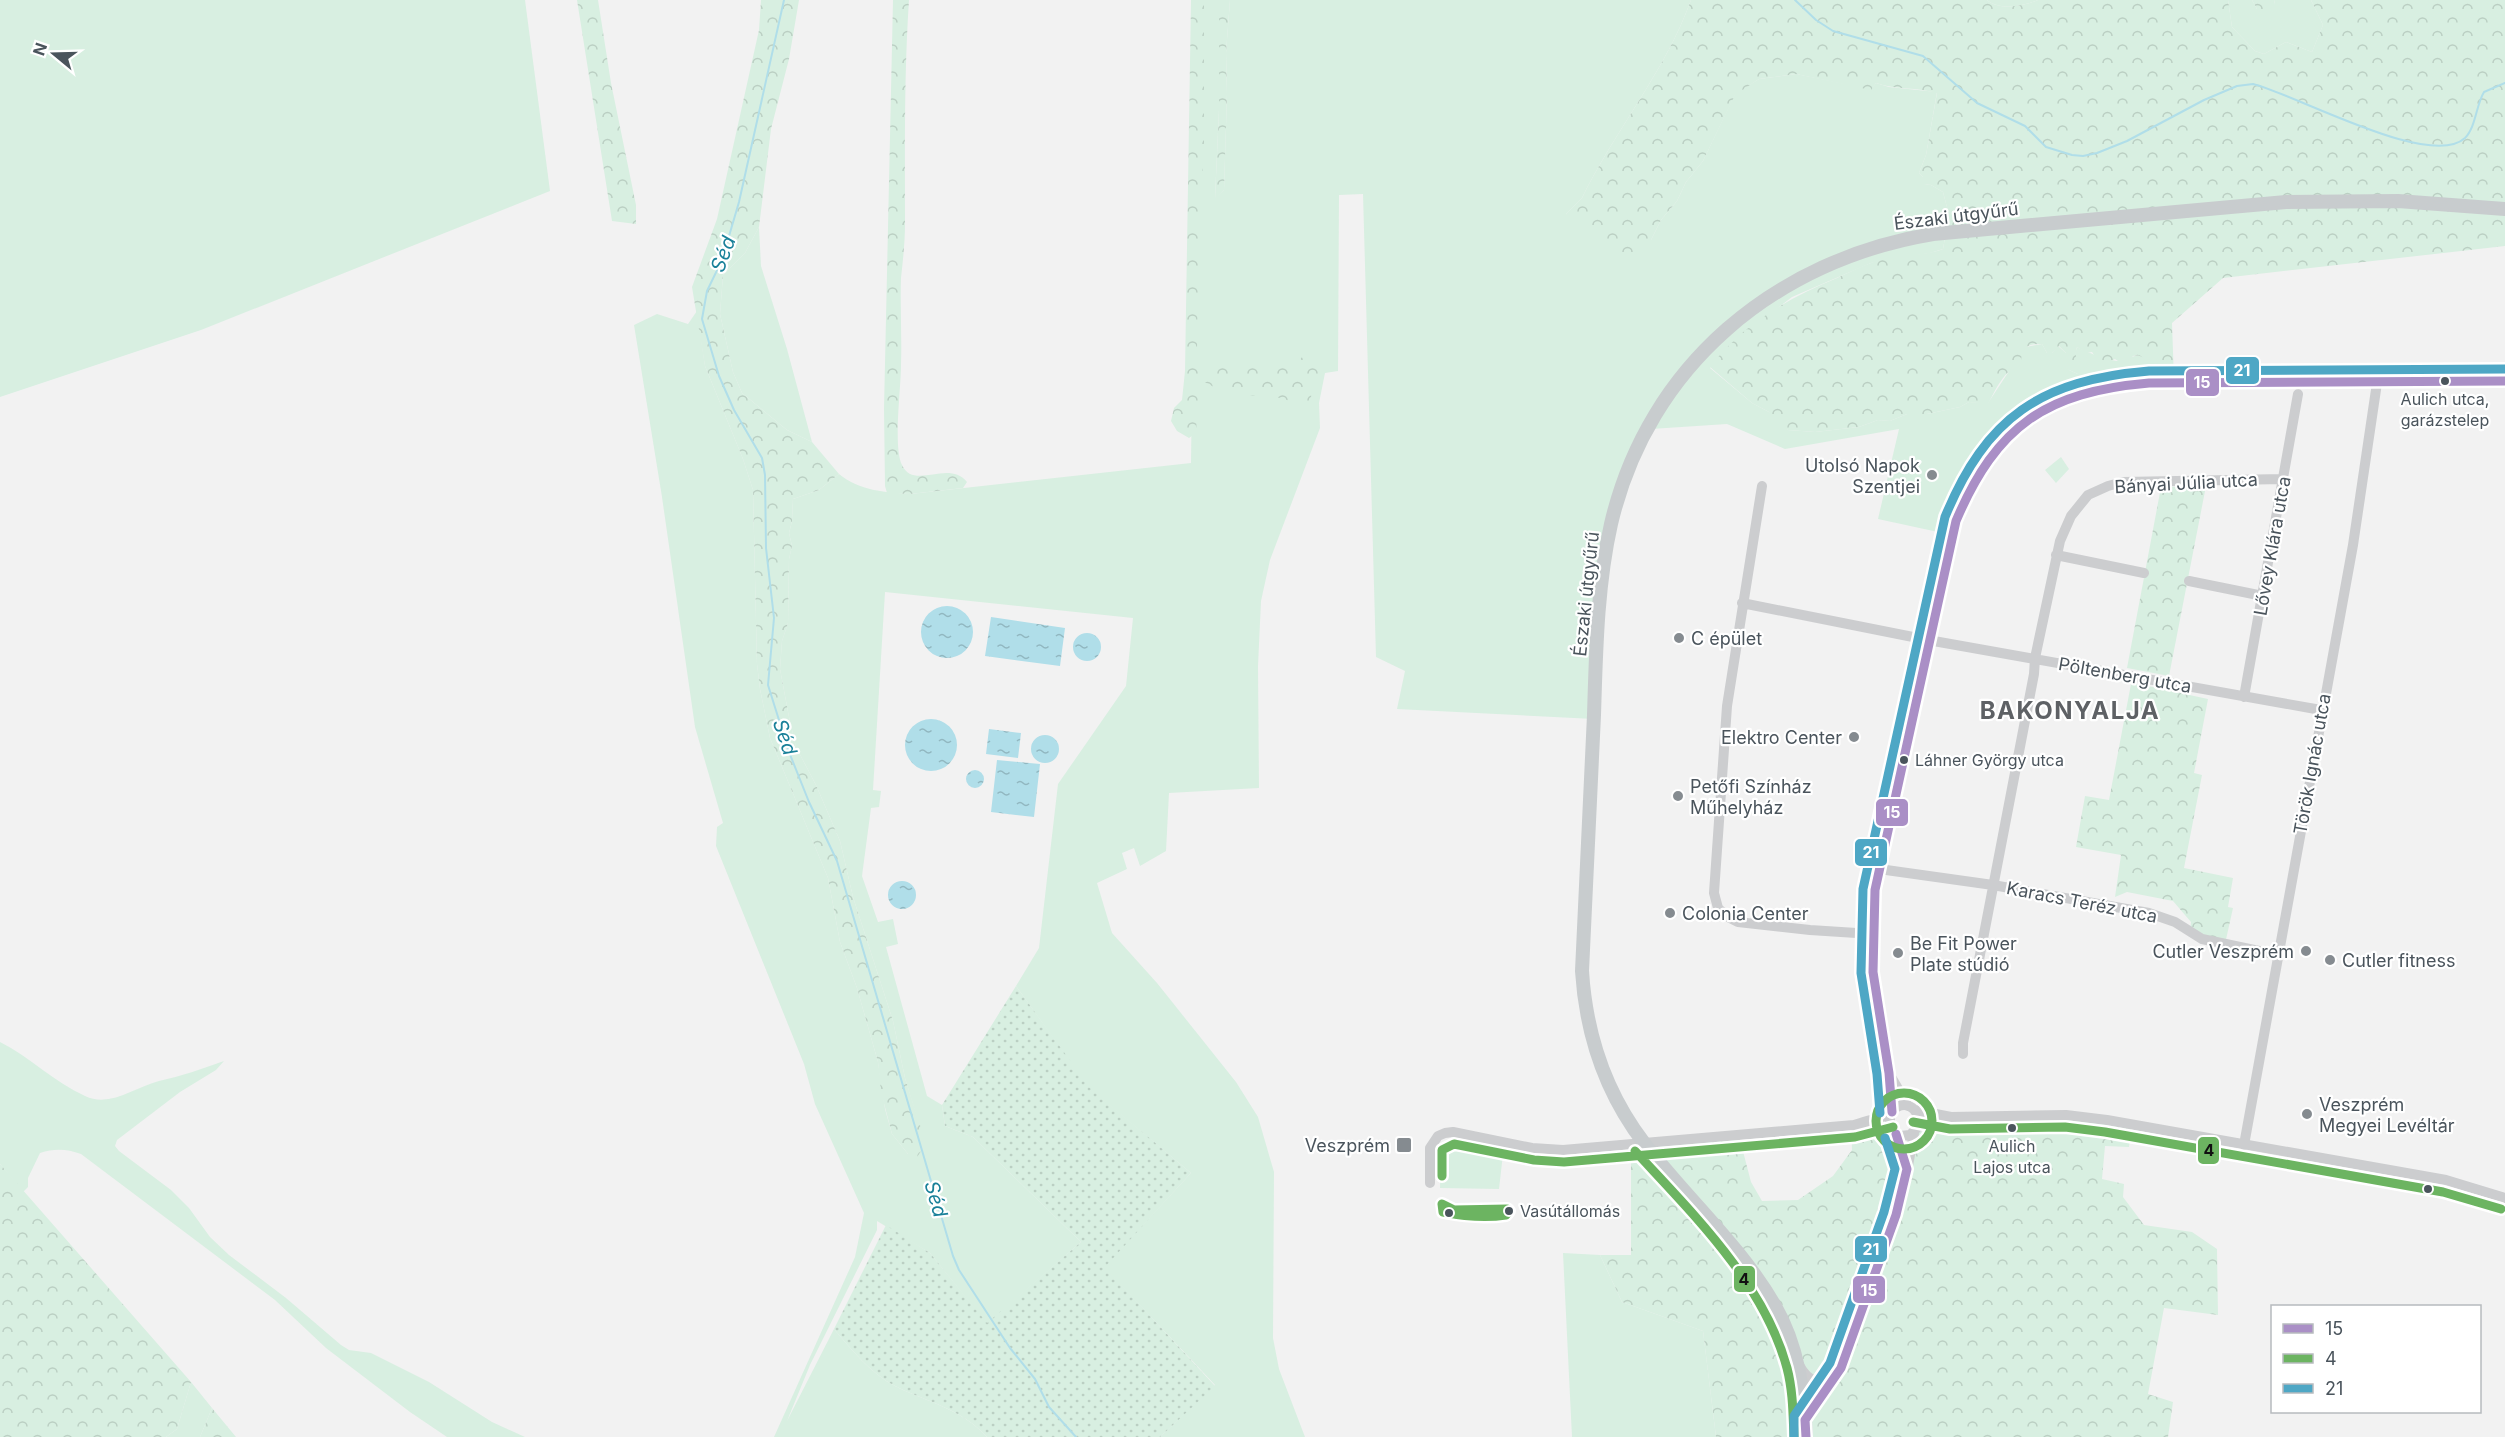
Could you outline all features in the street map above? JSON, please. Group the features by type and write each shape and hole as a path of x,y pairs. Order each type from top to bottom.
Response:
{"main road":[{"name":"Északi útgyűrű","path":"1806,1437 1798,1363 1774,1305 1726,1237 1644,1143 1611,1090 1601,1069 1588,1028 1582,971 1600,607 1611,524 1632,461 1648,429 1705,349 1767,298 1820,267 1877,246 1915,237 2286,202 2398,201 2505,209"}],"street":[{"path":"1907,1169 1893,1131 1889,1073 1873,972 1872,934 1875,890 1928,640 1956,521 1963,502 1992,452 2018,426 2036,414 2067,398 2109,386 2505,381"},
{"name":"Török Ignác utca","path":"2244,1144 2358,513 2378,383"},
{"name":"Lővey Klára utca","path":"2244,697 2298,394"},
{"name":"Bányai Júlia utca","path":"1963,1054 1963,1044 2034,674 2035,658 2056,555 2064,529 2077,506 2092,493 2115,483 2283,480"},
{"path":"1761,486 1727,706 1715,903 1722,913 1738,922 1872,934"},
{"path":"2056,555 2144,573"},
{"path":"2189,581 2263,596"},
{"name":"Pöltenberg utca","path":"1742,603 1928,640 2321,710"},
{"name":"Karacs Teréz utca","path":"1879,869 1993,885 2149,913 2175,922 2202,939 2278,955"},
{"path":"1805,1420 1841,1368 1896,1215 1919,1118 1889,1073"},
{"path":"1430,1183 1430,1148 1433,1141 1445,1133 1453,1132 1551,1150 1854,1125 1891,1113 1899,1106 1951,1116 2066,1115 2446,1180 2505,1198"},
{"path":"1854,1125 1893,1131 1906,1136 1951,1116"},
{"path":"1798,1363 1808,1378 1819,1381 1827,1380 1841,1368"}],"green space":[{"path":"0,0 525,0 550,191 201,330 0,397"},
{"path":"577,0 598,0 611,83 636,205 636,224 612,221"},
{"path":"761,0 799,0 789,59 771,129 759,227 745,253 723,275 720,314 733,372 742,393 787,430 812,442 839,474 819,490 793,499 789,533 792,546 789,559 788,623 782,641 780,669 796,747 816,785 840,841 853,897 893,1021 905,1078 926,1144 917,1157 908,1154 892,1134 881,1092 878,1062 857,988 840,942 828,878 770,738 757,664 753,490 743,459 705,366 692,287 717,219 759,30"},
{"path":"893,0 909,0 905,231 901,278 899,457 907,472 915,475 951,473 967,482 963,488 910,494 887,493 885,486 884,409"},
{"path":"1191,0 1204,0 1204,152 1199,217 1197,352 1203,362 1219,365 1281,363 1309,355 1321,369 1311,396 1314,409 1281,398 1225,393 1199,379 1196,433 1189,438 1177,431 1171,421 1174,408 1182,400 1185,371"},
{"path":"1197,0 1219,0 1219,110 1215,198 1224,190 1226,53 1230,0 1691,0 1668,52 1654,76 1609,148 1582,198 1566,214 1651,240 1661,220 1677,201 1686,182 1703,161 1735,94 1759,79 1796,74 1871,89 1876,83 1889,87 1937,92 1926,155 1919,173 1923,177 1924,184 1943,192 1949,215 1943,249 1871,263 1792,297 1731,344 1710,368 1752,403 1769,412 1788,430 1815,432 1859,427 1878,420 1890,421 1907,414 1927,414 1960,407 1969,402 1988,403 2025,347 2042,344 2047,353 2052,353 2058,346 2066,353 2069,370 2078,374 2074,358 2077,347 2097,356 2117,361 2141,355 2164,379 2130,383 2051,405 1989,455 1985,438 1957,482 1938,532 1878,519 1899,429 1785,449 1727,424 1651,429 1613,524 1594,719 1397,709 1405,671 1376,657 1363,194 1339,195 1338,371 1325,373 1319,403 1320,428 1270,560 1261,601 1258,666 1259,788 1169,793 1166,851 1140,866 1134,848 1122,853 1127,869 1097,883 1112,933 1157,983 1236,1082 1258,1117 1274,1172 1273,1338 1279,1369 1305,1437 1160,1437 1215,1385 1104,1267 1191,1173 1089,1088 1016,986 1039,948 1058,784 1126,686 1133,618 885,592 873,790 881,791 879,807 871,808 862,876 878,922 893,919 898,944 886,947 927,1096 942,1105 945,1126 973,1137 1081,1242 987,1324 930,1253 877,1221 877,1230 810,1365 787,1421 834,1329 877,1375 907,1392 967,1419 987,1437 774,1437 855,1257 864,1213 815,1104 804,1064 716,846 717,827 723,823 695,727 662,497 634,325 657,314 688,324 697,311 705,366 743,459 753,490 757,664 770,738 828,878 840,942 857,988 878,1062 885,1109 892,1134 908,1154 925,1144 905,1078 893,1021 853,897 840,841 816,785 796,747 780,669 782,641 788,623 789,559 792,546 789,533 793,499 819,490 839,474 864,487 910,494 1191,463"},
{"path":"1219,0 1230,0 1226,53 1224,190 1215,199 1219,110"},
{"path":"1691,0 1987,0 1998,5 2019,6 2038,0 2228,0 2232,27 2255,51 2264,54 2286,42 2312,52 2323,25 2311,0 2505,0 2505,246 2223,278 2172,323 2174,380 2149,374 2145,360 2141,356 2133,356 2129,361 2115,359 2108,362 2096,358 2092,352 2086,353 2077,347 2078,374 2069,370 2063,363 2066,353 2059,346 2052,353 2047,353 2042,344 2037,344 2028,346 2023,351 2021,364 2005,375 1988,404 1969,402 1960,407 1927,414 1907,414 1890,421 1878,420 1859,427 1815,432 1788,430 1773,422 1769,412 1752,403 1710,367 1752,325 1801,294 1878,261 1943,249 1949,215 1943,192 1931,185 1923,184 1923,177 1919,173 1926,155 1937,93 1876,83 1871,90 1796,74 1759,79 1735,95 1703,161 1686,182 1677,201 1661,220 1651,240 1638,253 1621,256 1593,240 1566,214 1582,198 1609,148 1654,76 1668,52"},
{"path":"1987,0 2038,0 2019,6 2005,6"},
{"path":"2228,0 2252,0 2257,9 2275,4 2274,0 2311,0 2323,25 2312,52 2286,42 2264,54 2255,51 2232,27"},
{"path":"2252,0 2274,0 2275,4 2270,16 2257,9"},
{"path":"759,227 761,266 787,349 812,442 787,430 742,393 733,372 720,314 723,275 745,253"},
{"path":"2061,457 2069,469 2056,483 2045,470"},
{"path":"2206,486 2169,676 2127,668 2161,487"},
{"path":"2131,684 2208,699 2194,773 2202,775 2184,868 2233,878 2228,907 2233,908 2225,944 2190,932 2191,922 2173,901 2127,892 2115,897 2121,855 2076,847 2085,796 2109,800"},
{"path":"1016,986 1090,1088 1191,1173 1105,1267 1215,1386 1160,1437 987,1437 967,1419 907,1392 877,1375 834,1329 886,1225 930,1253 987,1323 1081,1242 973,1137 945,1126 942,1105"},
{"path":"0,1042 63,1084 85,1096 104,1100 224,1061 216,1070 180,1092 117,1140 115,1146 171,1190 189,1208 210,1237 229,1255 286,1298 341,1345 349,1350 371,1353 429,1382 492,1422 525,1437 447,1437 326,1348 275,1300 81,1154 61,1150 40,1153 28,1178 28,1187 23,1192 0,1164"},
{"path":"1966,1115 2132,1124 2129,1147 2105,1146 2102,1179 2124,1184 2123,1197 2144,1225 2192,1232 2217,1249 2218,1315 2164,1308 2148,1394 2173,1402 2168,1437 1716,1437 1703,1331 1622,1302 1600,1255 1631,1255 1631,1162 1637,1149 1738,1132 1751,1182 1762,1201 1798,1200 1833,1176 1852,1150 1851,1124 1890,1130 1905,1165 1915,1134"},
{"path":"1453,1143 1503,1154 1499,1189 1440,1188 1441,1150"},
{"path":"1492,1154 1502,1156 1497,1177 1488,1175"},
{"path":"0,1164 191,1382 177,1429 166,1437 0,1437"},
{"path":"1439,1200 1451,1207 1452,1218 1441,1214"},
{"path":"1470,1213 1514,1214 1506,1221 1470,1220"},
{"path":"1563,1253 1600,1255 1622,1302 1703,1331 1716,1437 1572,1437"},
{"path":"191,1382 212,1408 200,1437 166,1437 177,1429"},
{"path":"212,1408 236,1437 200,1437"}],"water":[{"path":"947,606 957,608 965,614 971,622 973,632 971,642 965,650 957,656 947,658 937,656 929,650 923,642 921,632 923,622 929,614 937,608"},
{"path":"991,617 1065,628 1060,666 985,656"},
{"path":"1087,633 1097,637 1101,647 1097,657 1087,661 1077,657 1073,647 1077,637"},
{"path":"931,719 941,721 949,727 955,735 957,745 955,755 949,763 941,769 931,771 921,769 913,763 907,755 905,745 907,735 913,727 921,721"},
{"path":"989,729 1021,733 1018,758 986,754"},
{"path":"1045,735 1055,739 1059,749 1055,759 1045,763 1035,759 1031,749 1035,739"},
{"path":"997,760 1040,764 1034,817 991,812"},
{"path":"975,770 981,773 984,779 981,785 975,788 969,785 966,779 969,773"},
{"path":"902,881 912,885 916,895 912,905 902,909 892,905 888,895 892,885"}],"waterway":[{"name":"Séd","path":"784,0 739,202 722,260 707,291 702,319 719,376 734,410 762,458 765,475 766,548 774,618 768,685 789,752 809,802 837,861 953,1256 959,1270 1010,1348 1035,1379 1049,1407 1076,1437"},
{"path":"1795,0 1816,20 1833,31 1923,56 1977,103 2025,126 2046,147 2072,155 2083,156 2097,153 2127,141 2204,100 2237,86 2253,84 2394,138 2423,144 2448,145 2465,138 2469,133 2484,92 2505,83"}],"transit line":[{"name":"21","path":"1880,1113 1877,1074 1861,973 1863,889 1945,517 1961,482 1979,453 1999,429 2022,410 2048,395 2077,384 2111,376 2149,371 2505,369"},
{"name":"15","path":"1892,1112 1889,1073 1873,972 1875,890 1956,521 1989,460 2029,419 2053,405 2081,395 2113,388 2149,383 2505,381"},
{"name":"4","path":"1904,1093 1919,1098 1927,1106 1932,1121 1927,1136 1919,1144 1904,1149 1889,1144 1881,1136 1876,1121 1881,1106 1889,1098 1904,1093"},
{"name":"4","path":"1913,1122 1950,1129 2065,1127 2105,1132 2443,1192 2501,1209"},
{"name":"4","path":"1442,1176 1442,1150 1454,1144 1534,1160 1564,1162 1855,1137 1893,1127"},
{"name":"15","path":"1806,1437 1805,1420 1841,1368 1896,1215 1907,1169 1896,1134"},
{"name":"21","path":"1794,1437 1794,1416 1830,1363 1884,1212 1895,1169 1885,1138"},
{"name":"4","path":"1635,1151 1703,1225 1724,1251 1762,1307 1787,1368 1792,1394 1794,1437"},
{"name":"4","path":"1442,1204 1454,1210 1507,1209 1509,1211 1506,1215 1498,1216 1466,1215 1443,1212 1442,1204"}],"place":[{"name":"Aulich utca, garázstelep","path":"2445,381"},
{"name":"Utolsó Napok Szentjei","path":"1932,475"},
{"name":"C épület","path":"1679,638"},
{"name":"Elektro Center","path":"1854,737"},
{"name":"Láhner György utca","path":"1904,760"},
{"name":"Petőfi Színház Műhelyház","path":"1678,796"},
{"name":"Colonia Center","path":"1670,913"},
{"name":"Cutler Veszprém","path":"2306,951"},
{"name":"Be Fit Power Plate stúdió","path":"1898,953"},
{"name":"Cutler fitness","path":"2330,960"},
{"name":"Veszprém Megyei Levéltár","path":"2307,1114"},
{"name":"Aulich Lajos utca","path":"2012,1128"},
{"name":"Veszprém","path":"1404,1145"},
{"name":"Vasútállomás","path":"1509,1211"}],"district":[{"name":"BAKONYALJA","path":"2070,710"}]}
